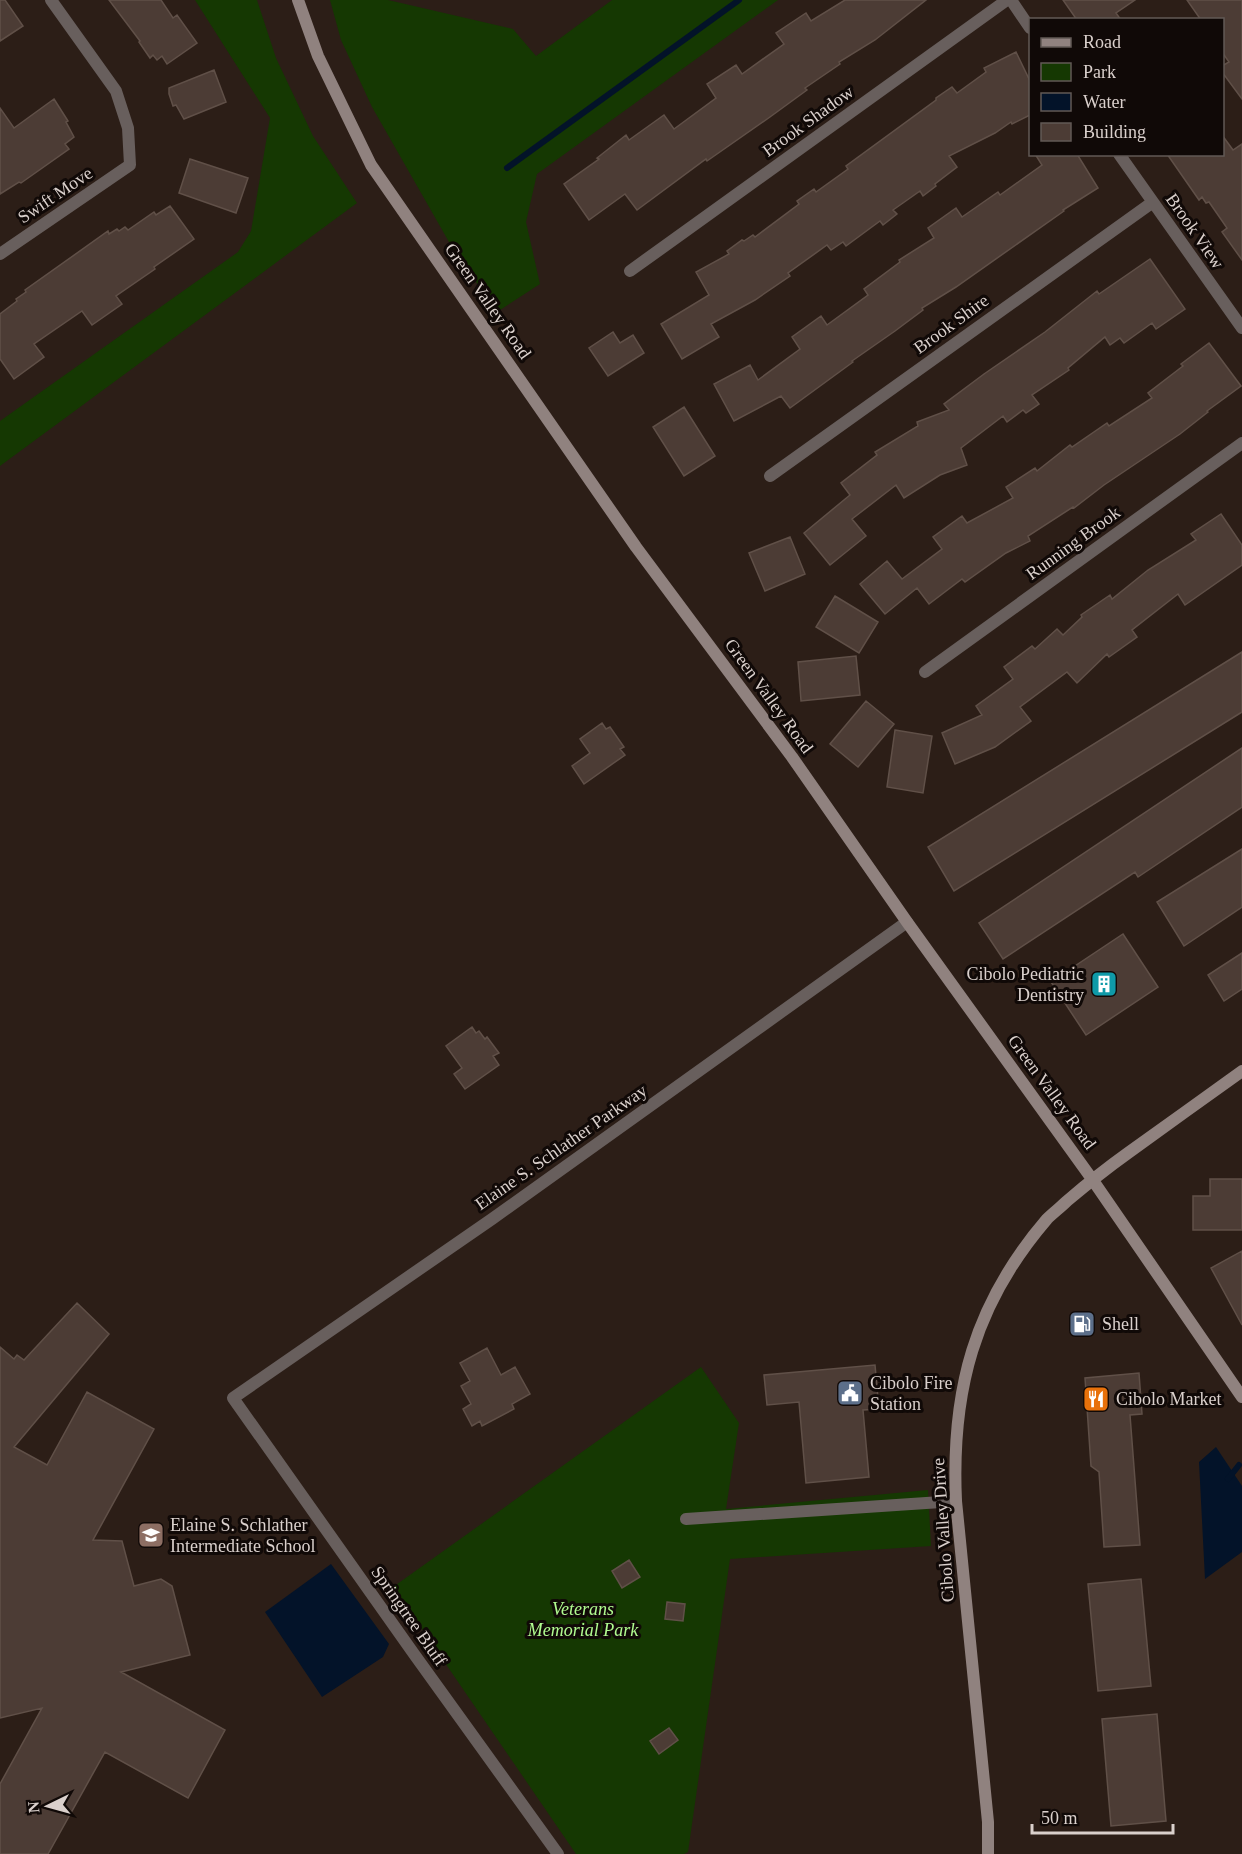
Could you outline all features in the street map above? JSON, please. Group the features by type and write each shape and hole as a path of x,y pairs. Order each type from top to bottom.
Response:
{"street":[{"name":"Swift Move","path":"0,254 130,165 128,128 116,91 51,0"},
{"name":"Green Valley Road","path":"298,0 318,56 371,165 636,547 792,757 907,922 1092,1179 1242,1397"},
{"path":"1009,0 1029,27"},
{"name":"Brook Shadow","path":"630,271 1009,0"},
{"name":"Brook View","path":"1120,156 1242,328"},
{"name":"Brook Shire","path":"770,476 1153,202"},
{"name":"Running Brook","path":"925,672 1242,443"},
{"name":"Elaine S. Schlather Parkway","path":"233,1398 492,1219 907,922"},
{"name":"Cibolo Valley Drive","path":"988,1854 988,1822 954,1469 961,1392 972,1348 986,1310 1009,1270 1048,1218 1092,1179 1242,1071"},
{"name":"Springtree Bluff","path":"233,1398 558,1854"},
{"path":"686,1519 956,1501"}],"green space":[{"path":"195,0 257,0 276,58 313,136 357,203 0,466 0,421 238,252 251,231 270,118"},
{"path":"330,0 388,0 513,29 536,56 612,0 778,0 537,174 526,222 540,284 497,312 453,249 372,107 341,40"},
{"name":"Veterans Memorial Park","path":"701,1367 739,1423 726,1509 928,1490 931,1546 730,1559 688,1852 684,1854 576,1854 393,1587"}],"water":[{"path":"1216,1447 1242,1486 1242,1552 1205,1579 1199,1462"},
{"path":"331,1564 389,1644 383,1657 322,1697 265,1612"}],"building":[{"path":"0,0 5,0 23,26 0,41"},
{"path":"109,0 161,0 173,18 177,15 197,43 167,64 162,56 157,60 153,55 150,58"},
{"path":"845,0 926,0 875,40 839,62 840,64 805,88 807,90 770,117 707,161 706,159 637,210 625,194 589,220 564,184 599,159 597,158 626,135 629,140 664,115 674,129 716,98 707,84 736,65 742,74 784,44 776,33 806,13 811,21"},
{"path":"1063,0 1135,0 1116,13 1120,18 1076,18"},
{"path":"1187,0 1242,0 1242,99 1224,75 1224,65 1229,62 1224,55 1224,18 1200,18"},
{"path":"1016,52 1029,79 1029,116 1012,124 1011,122 995,133 949,156 957,167 923,196 920,191 893,210 897,214 883,225 880,221 846,246 843,242 831,250 827,245 788,273 790,276 755,300 711,324 719,337 682,359 661,324 709,295 696,272 729,254 727,251 742,240 753,235 755,237 799,204 797,201 814,189 816,192 848,169 846,166 936,98 952,87 957,93 986,72 984,68"},
{"path":"214,70 226,102 184,119 176,105 173,106 169,88"},
{"path":"54,99 68,121 66,122 74,137 65,144 69,149 21,183 19,182 0,194 0,108 14,128"},
{"path":"1224,138 1233,150 1242,144 1242,260 1222,232 1227,228 1209,202 1206,203 1202,197 1199,200 1168,156 1224,156"},
{"path":"1036,156 1078,156 1098,188 1063,210 956,287 922,308 923,310 790,408 781,396 734,421 714,384 750,365 758,380 800,349 792,337 821,316 827,325 868,295 864,289 900,262 899,260 934,238 928,228 956,208 962,217 998,192 1000,195 1042,165"},
{"path":"190,159 248,178 236,213 179,193"},
{"path":"170,206 194,239 116,296 122,304 92,325 82,311 34,344 44,357 14,379 0,359 0,314 17,301 16,299 26,292 25,290 108,231 109,234 125,227 128,230 154,212 156,215"},
{"path":"1150,259 1185,309 1156,329 1152,323 1124,343 1120,338 1110,345 1105,337 1068,368 1069,370 1032,395 1039,404 1026,413 1023,410 1007,422 1003,416 961,448 967,465 940,475 904,498 896,485 852,519 866,536 830,565 804,533 850,495 841,483 877,455 875,452 918,426 917,422 949,410 944,404 1045,332 1097,291 1099,294"},
{"path":"613,332 620,343 633,335 644,353 608,376 589,348"},
{"path":"1209,343 1241,386 1180,434 1074,508 1028,536 1030,541 1006,553 965,582 962,579 929,604 917,588 885,614 860,584 887,561 902,579 942,549 933,537 962,516 967,523 1013,498 1006,487 1035,468 1037,471 1070,445 1072,447 1107,423 1109,426 1152,398 1148,393"},
{"path":"684,407 715,456 684,476 653,427"},
{"path":"1221,514 1242,545 1242,565 1185,605 1178,594 1132,630 1137,637 1109,657 1107,654 1077,683 1067,672 1020,707 1031,721 995,747 955,764 942,733 982,715 976,706 1013,679 1004,667 1032,646 1035,649 1057,629 1063,635 1082,617 1081,615 1110,595 1112,599 1148,570 1196,540 1191,534"},
{"path":"790,537 805,574 765,591 749,553"},
{"path":"835,596 878,622 859,653 816,627"},
{"path":"1242,652 1242,712 954,891 928,847"},
{"path":"856,656 860,695 801,701 798,662"},
{"path":"866,701 894,724 858,767 830,744"},
{"path":"602,723 606,729 610,727 624,747 620,749 625,755 584,784 572,766 590,753 580,739"},
{"path":"895,730 932,736 923,793 887,787"},
{"path":"1242,748 1242,807 1138,877 1135,872 1003,959 979,923"},
{"path":"1242,849 1242,907 1184,946 1157,902"},
{"name":"Cibolo Pediatric Dentistry","path":"1123,934 1158,987 1086,1035 1051,982"},
{"path":"1242,953 1242,989 1224,1001 1208,975"},
{"path":"472,1027 476,1033 479,1031 485,1039 487,1037 499,1053 493,1056 499,1065 465,1089 454,1074 462,1068 446,1046"},
{"path":"1210,1179 1242,1179 1242,1230 1193,1230 1193,1196 1210,1196"},
{"path":"1242,1251 1242,1325 1211,1268"},
{"path":"77,1303 109,1334 14,1447 47,1465 87,1392 154,1429 93,1540 122,1541 134,1586 161,1579 172,1586 190,1655 121,1672 225,1730 188,1798 105,1752 48,1854 0,1854 0,1784 42,1708 0,1718 0,1347 14,1359 17,1355 24,1360"},
{"path":"487,1348 501,1375 515,1367 530,1394 512,1404 514,1409 482,1426 480,1421 472,1426 463,1409 471,1404 461,1386 470,1381 460,1363"},
{"path":"875,1365 879,1409 863,1410 869,1477 806,1483 799,1402 767,1405 764,1375"},
{"path":"1139,1373 1142,1414 1130,1415 1140,1545 1104,1547 1099,1472 1091,1466 1085,1378"},
{"path":"629,1560 640,1577 622,1588 612,1571"},
{"path":"1141,1579 1151,1686 1098,1691 1088,1584"},
{"path":"667,1602 685,1604 683,1621 665,1619"},
{"path":"1157,1714 1166,1821 1111,1826 1102,1719"},
{"path":"669,1728 678,1740 659,1754 650,1741"}],"waterway":[{"path":"507,168 739,0"},
{"path":"1228,1479 1239,1465"}],"place":[{"name":"Cibolo Pediatric Dentistry","path":"1104,984"},
{"name":"Shell","path":"1082,1324"},
{"name":"Cibolo Fire Station","path":"850,1393"},
{"name":"Cibolo Market","path":"1096,1399"},
{"name":"Elaine S. Schlather Intermediate School","path":"151,1535"}]}
